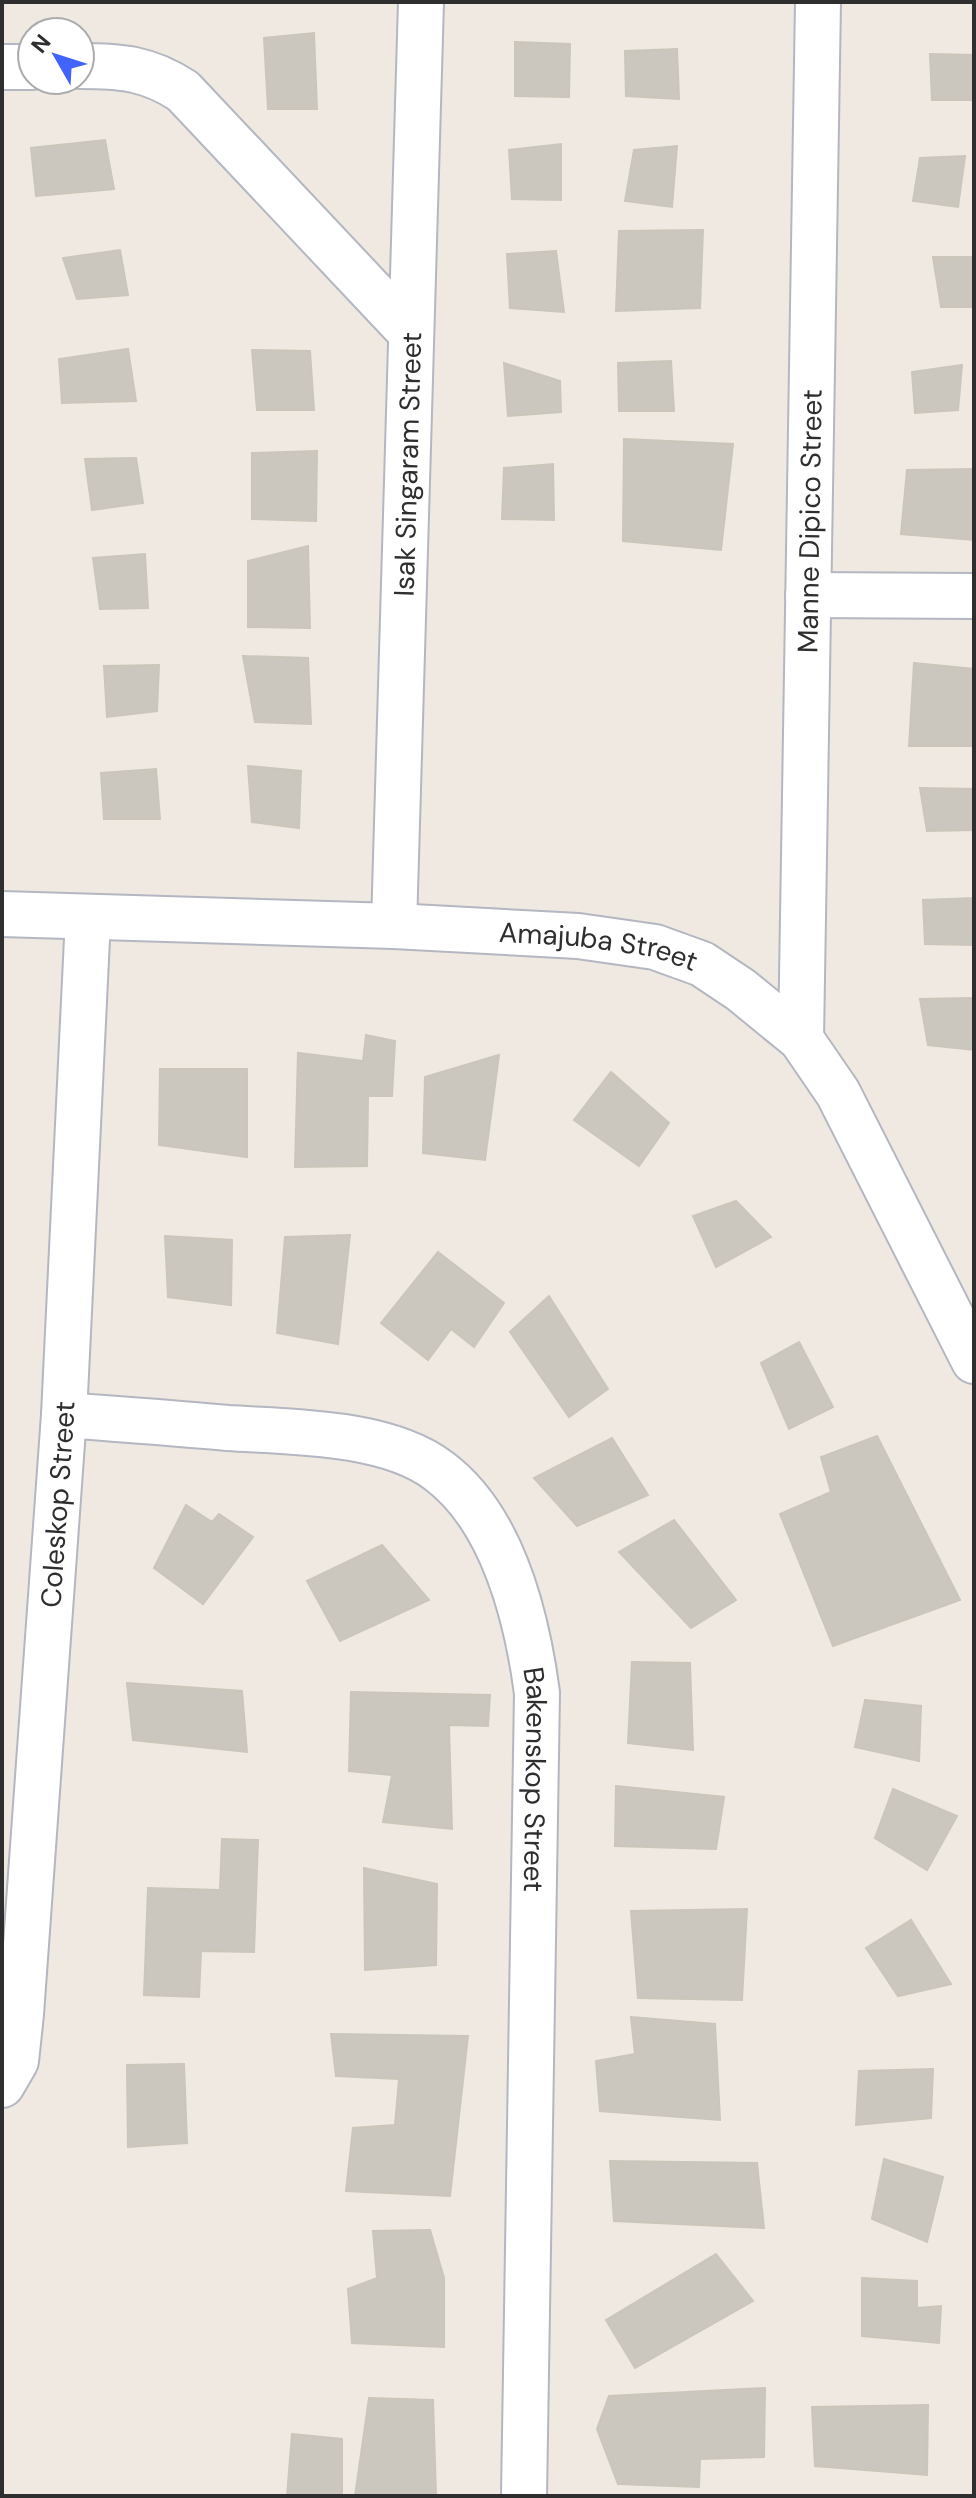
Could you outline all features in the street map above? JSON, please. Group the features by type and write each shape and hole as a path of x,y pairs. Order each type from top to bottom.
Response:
{"street":[{"name":"Isak Singaram Street","path":"394,926 421,2"},
{"name":"Manne Dipico Street","path":"801,1039 818,2"},
{"path":"96,67 137,69 166,80 183,91 411,333"},
{"path":"808,595 974,596"},
{"name":"Amajuba Street","path":"2,914 394,926 578,936 655,947 702,964 741,990 801,1039 838,1093 974,1361"},
{"name":"Coleskop Street","path":"2,2085 16,2061 21,2014 64,1415 88,918"},
{"name":"Bakenskop Street","path":"64,1415 362,1441 414,1457 438,1470 462,1491 489,1530 510,1578 530,1642 537,1693 524,2496"}],"building":[{"path":"314,33 317,109 268,109 264,38"},
{"path":"515,42 570,44 569,97 515,96"},
{"path":"677,49 679,99 626,96 625,51"},
{"path":"930,54 974,55 974,100 932,100"},
{"path":"105,140 114,189 36,196 31,148"},
{"path":"561,144 561,200 512,199 509,150"},
{"path":"677,146 672,207 625,201 634,150"},
{"path":"965,156 958,207 913,201 920,158"},
{"path":"703,230 700,308 616,311 619,231"},
{"path":"120,250 128,295 77,299 63,258"},
{"path":"556,251 564,312 510,308 507,254"},
{"path":"933,257 974,257 974,307 941,307"},
{"path":"128,349 136,401 62,403 59,359"},
{"path":"252,350 310,351 314,410 257,410"},
{"path":"671,361 674,411 619,411 618,363"},
{"path":"504,363 560,381 561,412 508,416"},
{"path":"962,365 958,410 915,413 912,372"},
{"path":"624,439 733,444 721,550 623,541"},
{"path":"317,451 316,521 252,519 252,453"},
{"path":"136,458 143,503 92,510 85,459"},
{"path":"553,464 554,520 502,519 504,468"},
{"path":"974,469 974,540 901,534 907,470"},
{"path":"308,546 310,628 248,627 248,561"},
{"path":"145,554 148,608 100,609 93,558"},
{"path":"243,656 308,658 311,724 255,722"},
{"path":"914,663 974,669 974,746 909,746"},
{"path":"159,665 157,711 107,717 104,666"},
{"path":"248,766 301,771 299,828 252,822"},
{"path":"156,769 160,819 104,819 101,773"},
{"path":"920,788 974,789 974,830 927,831"},
{"path":"974,898 974,945 925,944 923,900"},
{"path":"972,998 974,1050 928,1045 920,999"},
{"path":"366,1035 395,1041 392,1096 368,1096 367,1166 295,1167 298,1053 363,1061"},
{"path":"499,1055 485,1160 423,1153 425,1077"},
{"path":"160,1069 247,1069 247,1157 159,1145"},
{"path":"611,1072 669,1123 639,1166 574,1120"},
{"path":"736,1201 771,1237 716,1267 693,1216"},
{"path":"350,1235 338,1344 277,1333 285,1237"},
{"path":"165,1236 232,1240 231,1305 168,1297"},
{"path":"438,1252 504,1303 474,1347 451,1329 428,1360 381,1323"},
{"path":"549,1296 608,1389 569,1417 510,1332"},
{"path":"799,1342 833,1407 789,1429 761,1363"},
{"path":"877,1436 960,1600 833,1646 780,1514 831,1492 821,1457"},
{"path":"612,1438 648,1495 577,1526 534,1478"},
{"path":"186,1505 212,1522 219,1514 253,1537 203,1604 154,1568"},
{"path":"674,1520 736,1600 691,1628 619,1552"},
{"path":"382,1545 429,1600 340,1641 307,1581"},
{"path":"632,1662 690,1663 693,1750 628,1743"},
{"path":"127,1683 242,1691 247,1752 133,1740"},
{"path":"351,1692 490,1695 488,1726 449,1725 452,1829 383,1822 392,1775 349,1771"},
{"path":"865,1700 921,1706 919,1761 855,1747"},
{"path":"616,1786 724,1797 716,1849 615,1846"},
{"path":"893,1789 957,1816 927,1870 875,1838"},
{"path":"222,1839 258,1840 254,1952 201,1951 199,1997 144,1995 148,1888 220,1890"},
{"path":"364,1868 437,1884 436,1965 365,1970"},
{"path":"747,1909 742,2000 638,1998 631,1911"},
{"path":"911,1920 951,1984 898,1996 866,1948"},
{"path":"631,2017 715,2024 720,2120 600,2111 596,2061 635,2054"},
{"path":"331,2034 468,2036 450,2196 346,2191 353,2128 395,2125 399,2079 336,2076"},
{"path":"184,2064 187,2143 128,2147 127,2065"},
{"path":"933,2069 931,2118 856,2125 859,2071"},
{"path":"884,2159 943,2177 927,2242 872,2219"},
{"path":"610,2161 757,2163 764,2228 614,2221"},
{"path":"430,2230 444,2278 444,2347 352,2343 348,2289 377,2278 373,2231"},
{"path":"716,2254 753,2301 635,2368 606,2320"},
{"path":"862,2278 917,2281 917,2308 941,2306 939,2343 862,2336"},
{"path":"765,2388 764,2457 700,2459 699,2487 618,2484 597,2429 609,2396"},
{"path":"369,2398 433,2400 436,2496 355,2496"},
{"path":"928,2405 927,2475 815,2466 812,2407"},
{"path":"292,2434 342,2439 342,2496 287,2496"}]}
